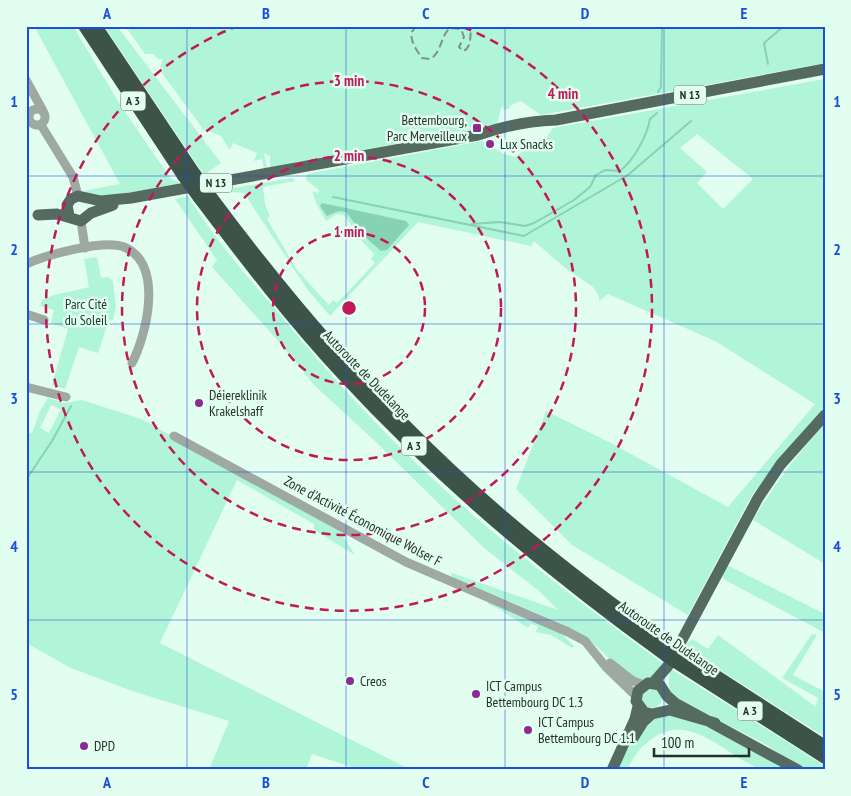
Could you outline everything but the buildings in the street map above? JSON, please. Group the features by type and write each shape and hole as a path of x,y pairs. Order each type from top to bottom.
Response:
{"highway":[{"name":"Autoroute de Dudelange","path":"84,26 204,196 301,328 345,377 430,462 523,546 613,618 825,758"},
{"name":"Autoroute de Dudelange","path":"96,26 189,175"},
{"name":"Autoroute de Dudelange","path":"672,657 825,746"}],"main road":[{"name":"N 13","path":"91,213 131,198 478,135 498,128 535,120 556,120 825,70"},
{"name":"N 13","path":"83,198 131,198"},
{"path":"83,198 91,206 91,213 81,221 74,220 68,211 71,199 83,198"},
{"path":"26,217 68,211"},
{"path":"637,701 657,688 758,498 781,464 825,415"},
{"path":"613,767 643,722 666,705 657,688"},
{"path":"657,688 798,770"},
{"path":"637,701 644,712 656,713 670,710 715,723"},
{"path":"613,767 635,719 637,701"}],"street":[{"path":"26,80 43,112 45,119 41,125"},
{"path":"41,125 35,125 28,121 29,115 33,110 38,109 43,112"},
{"path":"41,125 73,177 83,198"},
{"path":"81,221 86,248"},
{"path":"26,264 58,253 106,245 124,247 131,251 144,269 148,285 148,310 140,344 132,363"},
{"path":"26,314 44,320"},
{"path":"26,387 66,397"},
{"name":"Zone d'Activité Économique Wolser F","path":"174,436 406,562 568,632 585,642 637,701"},
{"name":"Zone d'Activité Économique Wolser F","path":"594,652 602,655 633,681 657,688"}],"green space":[{"path":"34,26 73,26 121,106 171,179 180,184 100,198 83,191 120,184"},
{"path":"104,26 117,26 221,163 204,175"},
{"path":"125,26 825,26 825,63 541,115 521,101 509,106 510,108 504,110 503,107 501,108 497,125 313,159 305,163 303,161 295,162 292,167 270,167 270,156 264,153 267,168 264,169 262,159 254,161 257,153 233,143 230,150 221,136 203,129 162,73 163,70 160,67 163,59 158,59 153,54 145,54"},
{"path":"825,79 825,407 752,495 688,615 572,545 516,489 546,411 609,442 728,507 815,404 715,341 608,294 599,301 599,296 593,287 564,267 534,241 531,246 418,222 330,316 307,289 244,193 217,191 292,178 295,181 263,187 265,204 270,216 267,219 297,270 329,305 333,300 337,303 375,263 371,259 374,254 361,240 344,215 337,214 326,221 312,191 318,193 319,190 306,180 307,174 482,141 504,154 515,157 538,139 547,137 553,128","holes":["697,134 753,179 723,209 697,183 707,172 680,148"]},
{"path":"188,196 209,228 244,272 354,400 413,460 488,528 575,598 664,664 651,679 642,680 624,672 593,643 563,625 465,584 451,576 452,573 558,610 539,591 483,547 376,442 314,385 280,343 212,267 217,260 175,199"},
{"name":"Parc Cité du Soleil","path":"97,257 101,278 108,277 113,281 116,306 113,321 109,320 98,353 79,347 65,389 52,385 68,329 51,323 54,310 40,306 42,300 54,295 89,287 84,259"},
{"path":"48,398 64,403 82,400 141,419 337,526 355,555 314,530 314,524 237,480 160,643 411,770 361,770 312,754 306,770 209,770 229,721 132,691 71,668 26,643 26,432 32,433 40,411","holes":["51,405 61,409 49,433 40,428"]},
{"path":"825,424 825,564 753,520 786,470"},
{"path":"727,565 825,614 825,633 725,580 722,576"},
{"path":"489,600 562,634 574,646 572,648 551,635 536,632 538,626 531,624 528,628 488,604"},
{"path":"812,634 817,635 793,675 825,692 825,737 684,647 692,639 708,649 718,635 816,707 818,698 782,678"},
{"path":"671,669 825,766 825,770 805,770 763,743 680,701 669,687"},
{"path":"652,688 659,691 662,698 659,705 652,708 645,705 642,698 645,691"},
{"path":"665,714 687,717 792,770 772,771 761,769 708,739 695,733 681,730 667,731 653,738 638,752 627,770 617,770 641,730 655,718"}],"shaded area":[{"path":"322,203 406,221 409,225 387,250 381,251 365,237 346,212 339,211 327,216 320,206"}],"waterway":[{"path":"658,92 661,87 662,26"},
{"path":"768,64 764,43 784,26"},
{"path":"472,224 500,222 525,226 534,223 574,200 590,187 596,175 605,170 620,171 630,161 646,133 650,119 657,113"},
{"path":"333,197 524,236 628,175 691,121"},
{"path":"26,480 52,441 71,406"}],"railway":[{"path":"417,26 413,29 412,41 422,58 430,59 437,53 444,35 450,28 461,29 464,37 459,47 463,51 466,49 470,41 471,26"}],"place":[{"name":"Bettembourg, Parc Merveilleux","path":"477,128"},
{"name":"Lux Snacks","path":"490,144"},
{"name":"Déiereklinik Krakelshaff","path":"199,403"},
{"name":"Creos","path":"350,681"},
{"name":"ICT Campus Bettembourg DC 1.3","path":"476,694"},
{"name":"ICT Campus Bettembourg DC 1.1","path":"528,730"},
{"name":"DPD","path":"84,746"}]}
